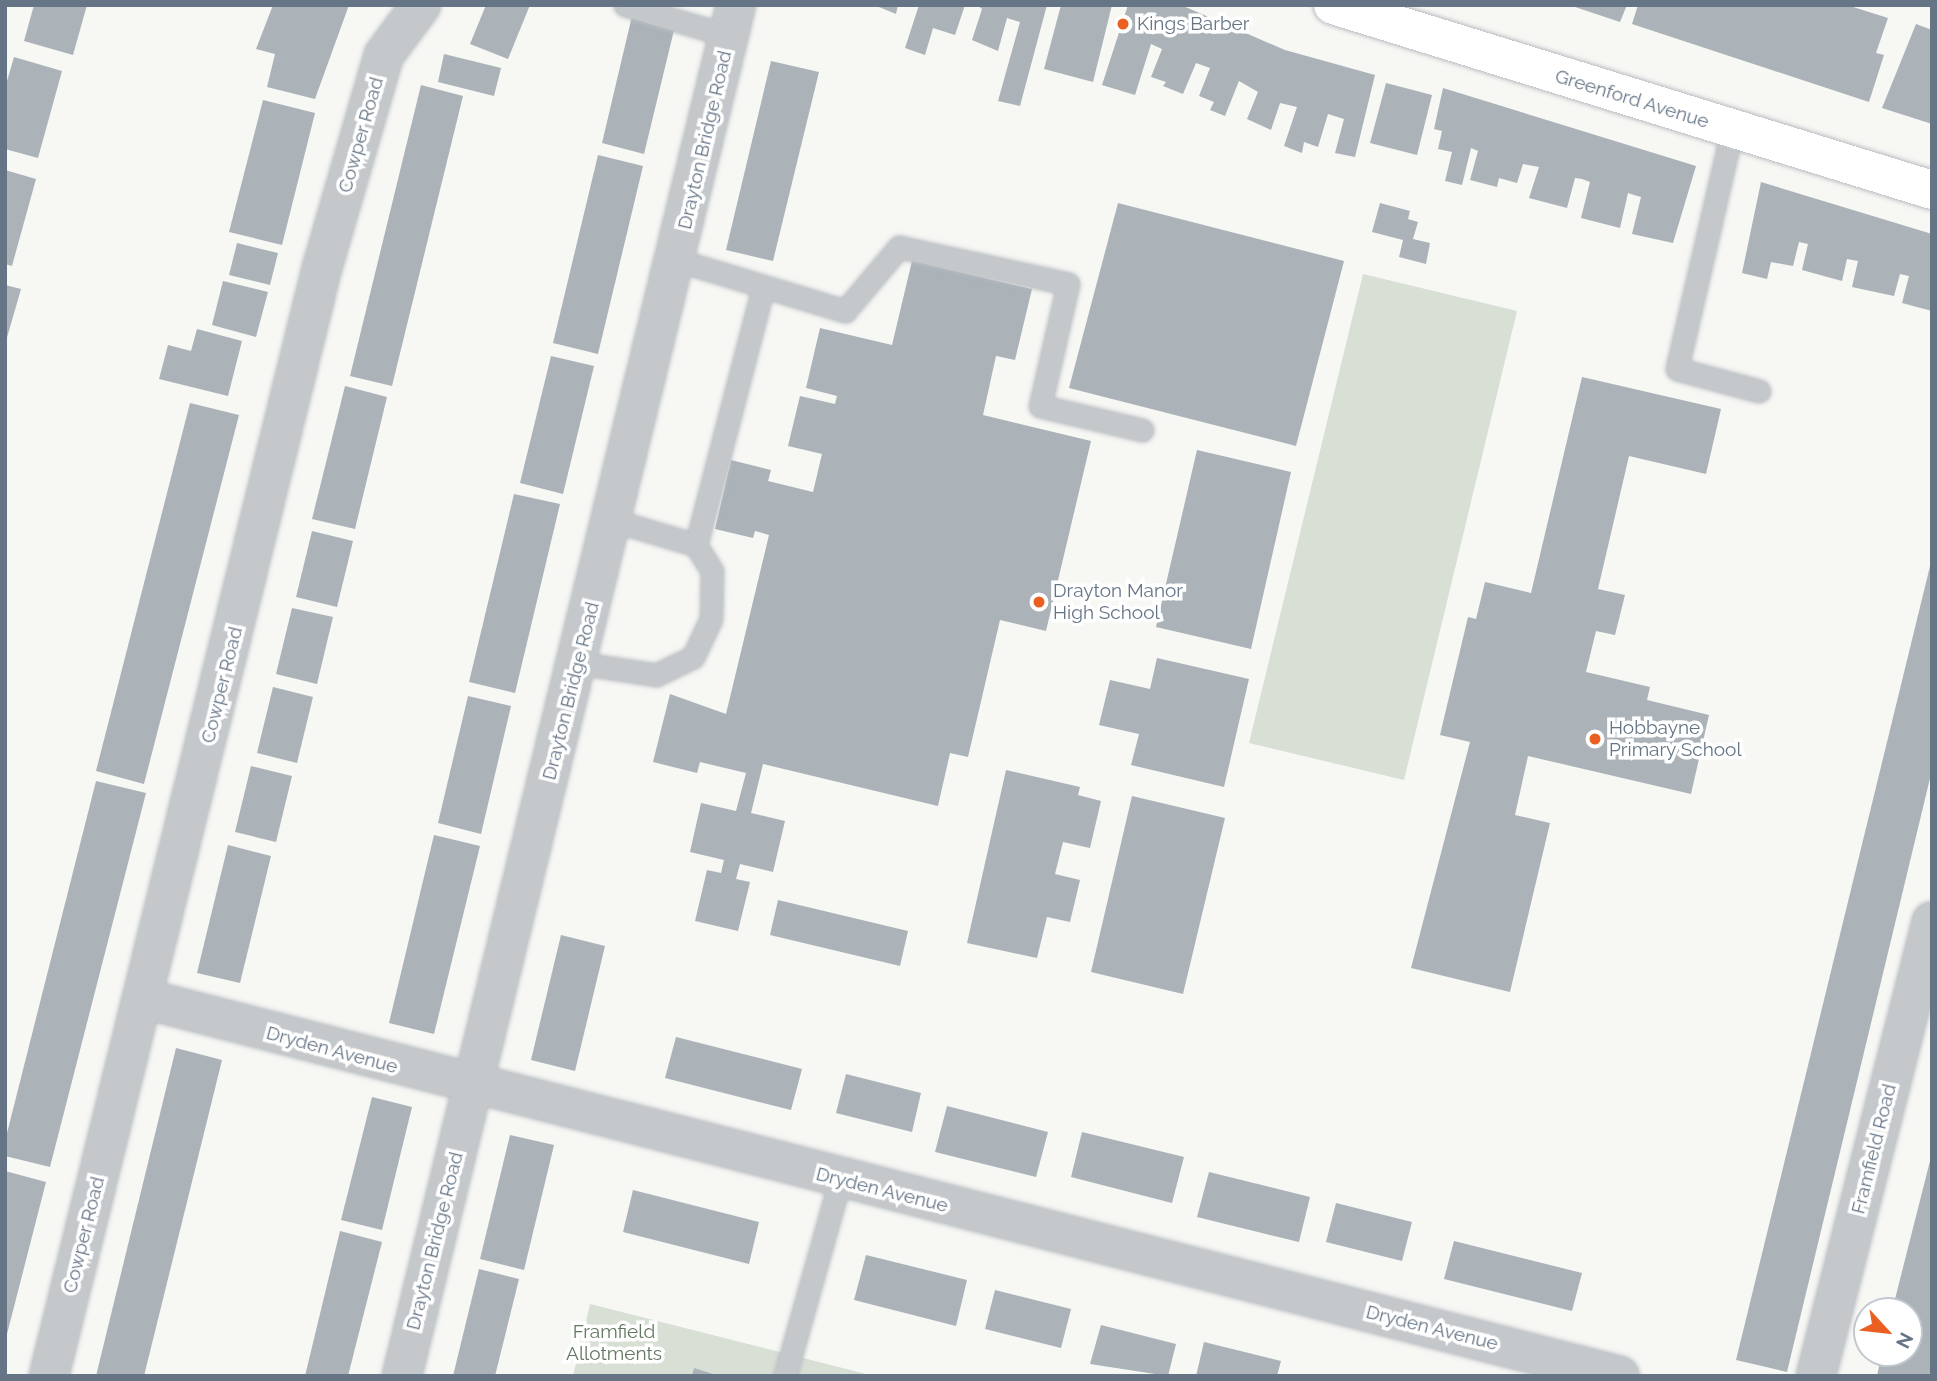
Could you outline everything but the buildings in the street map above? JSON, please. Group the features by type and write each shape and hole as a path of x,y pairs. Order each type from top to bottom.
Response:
{"street":[{"name":"Cowper Road","path":"50,1376 323,268 384,55 421,5"},
{"name":"Greenford Avenue","path":"1333,5 1932,190"},
{"name":"Drayton Bridge Road","path":"402,1376 677,260 733,21"},
{"name":"Framfield Road","path":"1816,1376 1932,922"},
{"name":"Dryden Avenue","path":"145,999 473,1087 1620,1376"}],"lane":[{"path":"625,5 733,21"},
{"path":"1732,130 1676,369 1759,391"},
{"path":"677,260 845,311 900,247 1068,284 1040,406 1142,430"},
{"path":"696,545 763,287"},
{"path":"578,663 656,675 693,657 711,619 712,571 696,545 612,520"},
{"path":"785,1376 840,1180"}],"green space":[{"path":"1363,274 1517,311 1404,780 1249,743"},
{"name":"Framfield Allotments","path":"590,1304 874,1376 573,1376"}],"place":[{"name":"Kings Barber","path":"1123,24"},
{"name":"Drayton Manor High School","path":"1039,602"},
{"name":"Hobbayne Primary School","path":"1595,739"}]}
